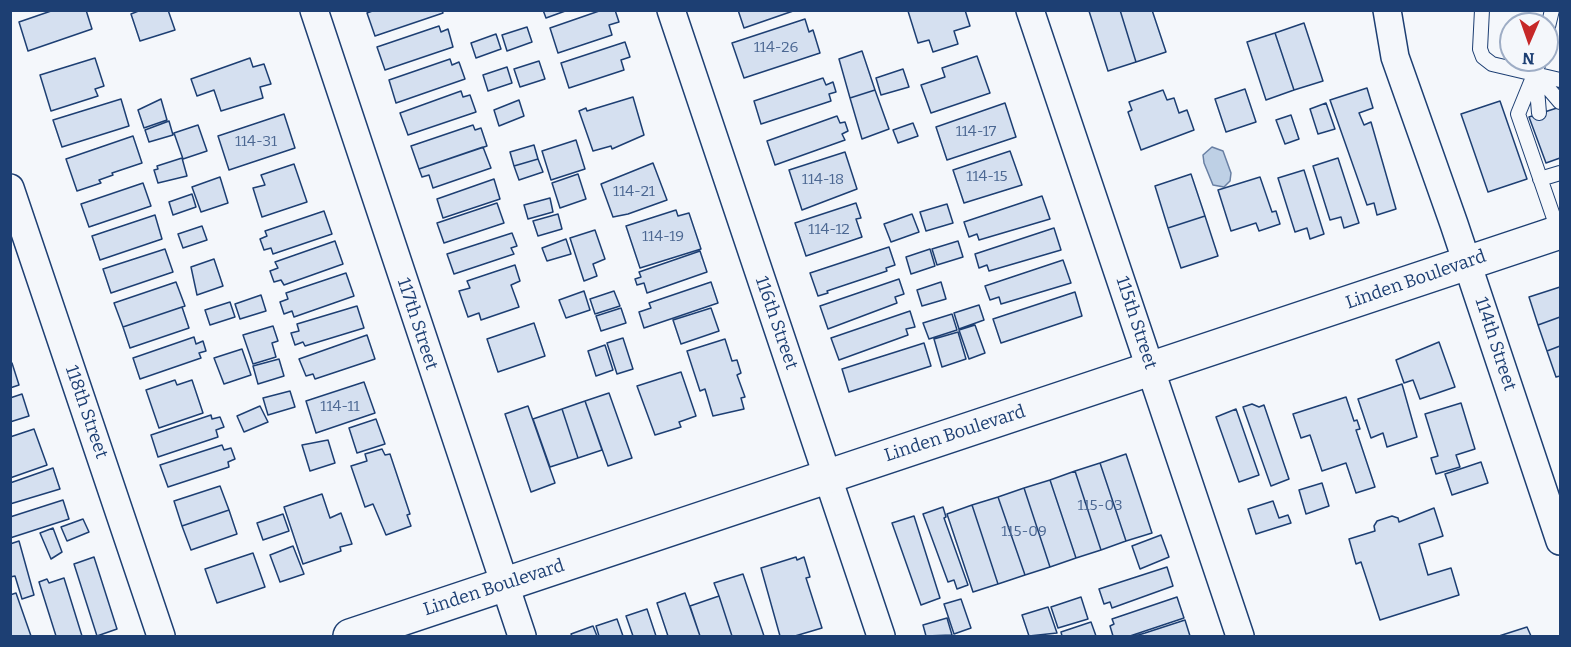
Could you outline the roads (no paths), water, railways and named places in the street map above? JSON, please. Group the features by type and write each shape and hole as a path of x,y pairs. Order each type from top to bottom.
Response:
{"main road":[{"name":"Linden Boulevard","path":"350,636 1560,233"}],"street":[{"name":"117th Street","path":"314,10 522,636"},
{"name":"116th Street","path":"671,10 880,636"},
{"name":"115th Street","path":"1030,10 1240,636"},
{"name":"114th Street","path":"1387,10 1395,57 1468,263 1560,541"},
{"name":"118th Street","path":"10,188 161,636"}],"lane":[{"path":"1482,10 1480,49 1483,57 1492,64 1560,80"},
{"path":"1537,72 1518,114 1560,233"},
{"path":"1536,75 1560,86"},
{"path":"1536,75 1560,102"},
{"path":"1536,75 1539,113"},
{"path":"1540,179 1558,169"}],"water":[{"path":"1212,147 1223,151 1231,173 1230,181 1224,187 1213,185 1204,163 1203,155"}]}
